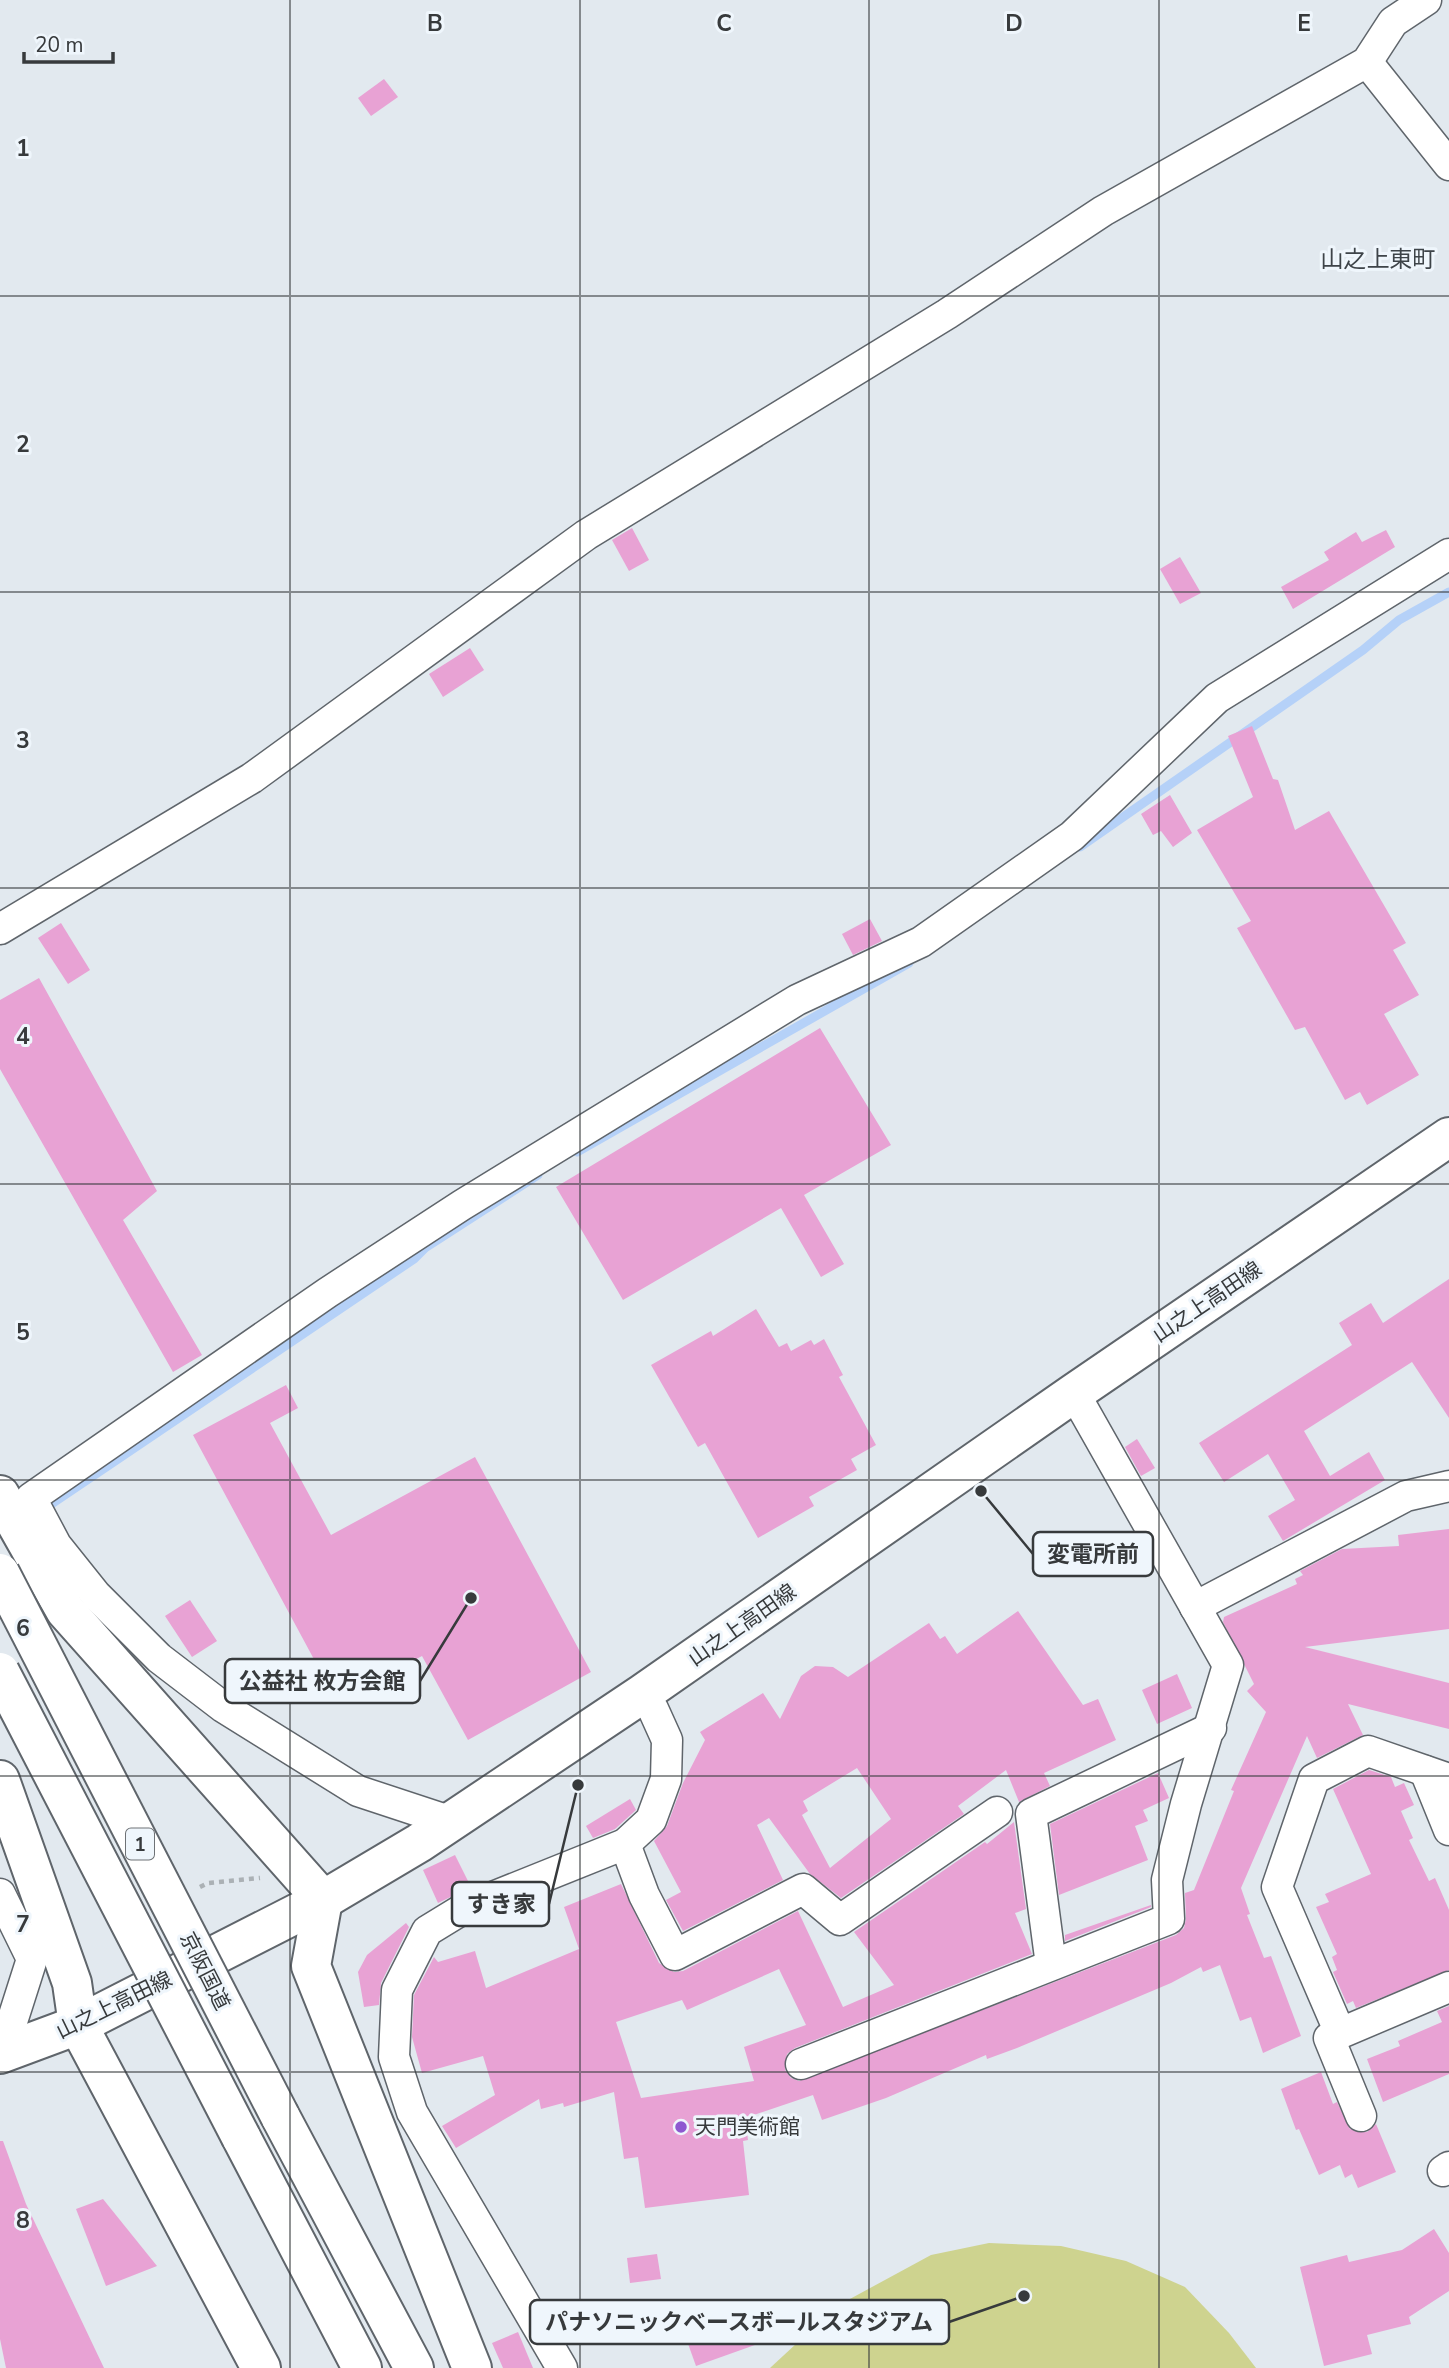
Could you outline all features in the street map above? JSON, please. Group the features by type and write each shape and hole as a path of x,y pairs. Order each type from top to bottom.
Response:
{"main road":[{"name":"山之上高田線","path":"1,2053 78,2025 323,1900 449,1821 642,1694 1074,1393 1449,1138"},
{"path":"0,1494 65,1610 323,1900 311,1966 472,2368"},
{"name":"京阪国道","path":"0,1573 280,2116 414,2368"},
{"name":"京阪国道","path":"0,1672 362,2368"},
{"path":"0,1780 72,1983 78,2025 260,2368"}],"street":[{"path":"0,929 252,778 586,535 947,314 1103,211 1367,62 1393,22 1426,0"},
{"path":"1367,62 1449,165"},
{"path":"449,1821 358,1791 223,1707 159,1658 96,1595 56,1545 31,1497 327,1293 462,1205 797,1000 921,942 1072,836 1217,698 1449,554"},
{"path":"801,2064 1169,1919 1167,1880 1186,1804 1228,1665 1074,1393"},
{"path":"1195,1607 1406,1496 1449,1486"},
{"path":"562,2368 412,2112 394,2057 397,1990 427,1931 463,1909 625,1844 651,1820 666,1779 667,1740 653,1709 642,1694"},
{"path":"1051,1965 1031,1814 1211,1728"},
{"path":"1340,2033 1277,1887 1314,1779 1368,1751 1437,1775 1449,1830"},
{"path":"625,1844 643,1895 675,1955 803,1889 840,1920 997,1812"},
{"path":"0,1894 32,1959 1,2053"},
{"path":"1361,2116 1329,2038 1449,1987"}],"path":[{"path":"200,1887 208,1883 263,1877"}],"green space":[{"path":"989,2243 1061,2246 1126,2261 1185,2287 1229,2333 1256,2368 770,2368 837,2306 931,2255"}],"building":[{"path":"384,79 398,97 371,116 358,98"},
{"path":"632,528 649,560 629,571 612,540"},
{"path":"1386,530 1395,547 1293,609 1281,587 1329,560 1324,552 1356,532 1362,542"},
{"path":"1180,557 1201,593 1180,604 1160,569"},
{"path":"470,648 484,670 443,697 429,674"},
{"path":"1252,726 1273,779 1278,780 1295,830 1329,811 1406,943 1393,950 1419,995 1384,1014 1419,1075 1367,1105 1360,1092 1345,1100 1305,1027 1295,1030 1237,928 1251,921 1197,830 1253,797 1228,736"},
{"path":"1170,795 1192,833 1173,847 1161,831 1153,835 1141,814"},
{"path":"870,919 882,941 853,955 842,934"},
{"path":"61,923 90,970 68,984 38,938"},
{"path":"39,978 157,1191 123,1220 202,1355 173,1372 0,1069 0,1000"},
{"path":"820,1028 891,1145 804,1195 844,1264 821,1277 781,1208 623,1300 556,1187"},
{"path":"1449,1279 1449,1418 1412,1362 1304,1431 1330,1476 1369,1452 1385,1480 1283,1541 1268,1516 1295,1500 1268,1454 1224,1482 1199,1443 1352,1345 1339,1323 1371,1303 1383,1323"},
{"path":"756,1309 779,1347 787,1343 791,1351 811,1340 814,1345 824,1339 843,1375 839,1377 876,1445 851,1459 857,1470 809,1497 814,1506 758,1538 705,1443 698,1447 651,1365 711,1331 713,1336"},
{"path":"286,1385 298,1408 270,1423 331,1535 475,1457 591,1672 468,1740 422,1656 337,1702 193,1435"},
{"path":"1137,1439 1155,1468 1141,1476 1125,1447"},
{"path":"1449,1529 1449,1629 1305,1647 1449,1683 1449,1729 1348,1704 1363,1735 1317,1758 1307,1736 1241,1888 1250,1914 1247,1915 1264,1958 1271,1956 1301,2036 1263,2053 1251,2017 1240,2021 1220,1965 1203,1972 1201,1967 1171,1983 1017,2048 987,2059 986,2055 886,2098 822,2120 813,2095 745,2118 748,2140 743,2141 749,2195 645,2208 638,2157 624,2159 614,2092 564,2107 563,2103 541,2109 539,2099 456,2148 442,2126 495,2095 483,2056 422,2073 412,2037 414,1995 434,1957 438,1962 475,1951 486,1988 579,1949 564,1907 621,1884 659,1963 674,1972 683,1971 798,1911 843,2007 894,1985 854,1932 985,1842 987,1844 1014,1822 1026,1909 1015,1913 1032,1954 795,2048 787,2054 785,2070 791,2078 799,2081 1176,1935 1184,1928 1186,1919 1185,1893 1194,1890 1234,1791 1231,1790 1266,1712 1247,1691 1254,1684 1223,1622 1224,1617 1297,1584 1295,1579 1303,1575 1300,1571 1342,1549 1399,1546 1398,1535","holes":["779,1969 806,2025 744,2047 754,2081 641,2098 616,2022 682,2000 687,2010"]},
{"path":"190,1600 217,1641 192,1657 165,1616"},
{"path":"1018,1611 1083,1705 1098,1699 1116,1740 1044,1773 1050,1786 1019,1802 1006,1770 958,1806 964,1814 841,1898 810,1874 769,1818 757,1825 783,1880 683,1931 666,1900 681,1892 654,1841 667,1826 683,1783 705,1740 700,1732 763,1693 780,1719 801,1676 815,1666 833,1667 848,1677 929,1623 940,1639 945,1636 957,1654","holes":["857,1768 891,1819 830,1868 802,1815 808,1811 803,1801"]},
{"path":"1177,1674 1192,1708 1157,1724 1142,1690"},
{"path":"1369,1770 1391,1777 1395,1787 1404,1783 1414,1805 1401,1811 1413,1838 1409,1840 1429,1881 1435,1878 1449,1910 1449,1970 1356,2008 1353,2001 1347,2004 1333,1972 1337,1970 1332,1957 1337,1954 1316,1907 1329,1902 1325,1894 1371,1874 1333,1789"},
{"path":"1158,1773 1169,1798 1143,1810 1148,1821 1135,1826 1148,1860 1059,1895 1050,1824"},
{"path":"630,1799 636,1810 615,1829 593,1838 586,1826"},
{"path":"455,1855 471,1887 438,1903 423,1870"},
{"path":"1151,1907 1065,1941 1065,1935"},
{"path":"406,1923 409,1927 381,1983 379,2005 364,2007 358,1972 367,1955"},
{"path":"1449,2006 1449,2074 1383,2102 1367,2059 1400,2046 1398,2041 1442,2022 1437,2011"},
{"path":"1321,2072 1333,2104 1337,2102 1350,2129 1367,2132 1376,2124 1396,2172 1358,2188 1352,2174 1345,2178 1340,2165 1319,2175 1299,2129 1296,2130 1281,2089"},
{"path":"0,2141 3,2141 26,2204 104,2368 6,2368 0,2339"},
{"path":"103,2199 157,2266 106,2286 76,2209"},
{"path":"1434,2229 1449,2253 1449,2291 1409,2317 1411,2324 1367,2335 1372,2354 1324,2366 1300,2267 1347,2255 1349,2262 1402,2250"},
{"path":"657,2254 661,2279 630,2283 627,2258"},
{"path":"771,2299 783,2335 696,2366 682,2327"},
{"path":"518,2332 533,2368 503,2368 492,2343"}],"waterway":[{"path":"1080,847 1363,650 1399,620 1449,592"},
{"path":"577,1152 909,963"},
{"path":"44,1509 414,1259 425,1248 538,1175"}],"place":[{"name":"変電所前","path":"981,1491"},
{"name":"公益社 枚方会館","path":"471,1598"},
{"name":"すき家","path":"578,1785"},
{"name":"天門美術館","path":"681,2127"},
{"name":"パナソニックベースボールスタジアム","path":"1024,2296"}],"district":[{"name":"山之上東町","path":"1378,259"}]}
